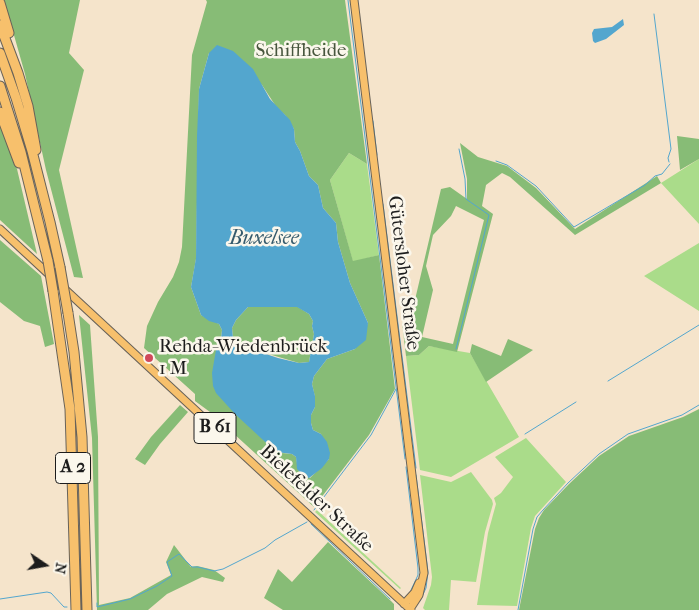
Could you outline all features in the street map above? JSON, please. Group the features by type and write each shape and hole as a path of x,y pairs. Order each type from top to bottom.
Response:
{"highway":[{"path":"0,3 15,54 18,72"},
{"path":"0,25 18,72 28,106 42,187"},
{"name":"A 2","path":"0,53 16,98 42,187 68,313 79,398 84,460 87,610"},
{"name":"A 2","path":"0,86 21,152 48,261 53,291 70,409 76,610"},
{"path":"0,112 36,211"}],"main road":[{"name":"Gütersloher Straße","path":"354,0 424,573 419,595 408,608"},
{"name":"Bielefelder Straße","path":"0,229 408,608"}],"green space":[{"path":"4,0 80,0 69,53 84,70 59,170 83,278 74,277 46,170 25,74"},
{"name":"Schiffheide","path":"206,0 345,0 367,164 349,153 330,180 353,261 379,255 395,389 369,435 314,507 210,412 195,401 195,394 144,348 147,326 158,302 173,277 182,247 192,55","holes":["209,53 262,85 294,129 295,142 309,176 318,185 323,208 336,223 338,242 350,283 368,323 355,349 327,359 314,376 312,384 315,407 311,415 311,423 313,430 321,434 329,459 310,478 304,476 298,469 296,457 292,454 282,453 216,350 221,339 222,330 219,324 201,315 191,287 196,259 199,89"]},
{"path":"0,122 17,169 37,254 0,220"},
{"path":"677,136 699,139 699,159 680,170"},
{"path":"460,143 478,157 507,166 536,188 575,229 657,176 661,183 575,235 510,177 502,173 486,185 482,206 493,214 457,352 429,346 419,355 406,356 402,323 410,321 441,189 450,187 467,199 467,179","holes":["456,206 484,220 453,344 422,337 433,290 426,266 433,235 451,216"]},
{"path":"349,153 367,164 379,255 353,262 330,180"},
{"path":"699,159 699,224 661,183"},
{"path":"0,240 41,276 54,344 45,347 40,326 24,321 0,302"},
{"path":"699,243 699,311 644,276"},
{"path":"248,307 298,307 309,314 313,321 314,334 309,362 299,363 248,348 233,338 232,328 236,320"},
{"path":"79,315 90,325 98,437 99,605 130,598 171,575 166,562 174,545 191,567 197,566 214,570 225,578 223,582 202,577 167,594 148,610 97,610 92,438"},
{"path":"508,339 533,350 486,382 470,353 472,344 501,356"},
{"path":"429,346 470,353 519,437 451,477 420,470 406,356 419,355"},
{"path":"180,405 188,412 160,444 145,465 135,459 151,437"},
{"path":"699,409 699,610 519,610 535,529 544,510 599,456 629,436 683,417"},
{"path":"526,438 566,482 535,516 531,528 517,606 477,605 488,533 496,504 494,498 501,493 513,477 495,457"},
{"path":"471,472 493,504 485,532 476,582 451,580 449,610 425,610 423,608 432,577 420,475 451,482"},
{"path":"317,510 401,588 315,512"},
{"path":"328,542 394,604 394,610 283,610 264,598 278,569 292,582"}],"water":[{"path":"623,19 624,25 606,39 595,43 593,41 592,33 594,29 612,27"},
{"name":"Buxelsee","path":"217,45 233,51 253,69 270,99 290,120 294,129 295,142 309,176 318,185 323,208 336,223 338,242 350,283 368,323 366,340 355,349 327,359 314,376 312,384 315,407 311,415 311,423 313,430 321,434 327,442 330,453 329,459 322,468 309,478 297,469 296,457 292,454 276,452 235,414 216,393 213,386 212,373 222,330 219,324 209,321 201,315 191,287 196,258 199,89 209,53","holes":["248,307 297,307 309,314 313,321 314,334 309,362 299,363 278,358 248,348 233,338 232,328 236,320"]}],"waterway":[{"path":"348,0 405,459"},
{"path":"654,14 671,149 668,158 669,162"},
{"path":"373,121 377,155"},
{"path":"456,349 489,215 466,199 465,179 459,149"},
{"path":"496,161 507,165 536,186 574,227 645,185 655,176 662,174 670,164"},
{"path":"383,204 416,468"},
{"path":"608,381 699,325"},
{"path":"314,510 371,435 396,389"},
{"path":"525,434 576,402"},
{"path":"518,610 533,529 537,517 543,510 599,454 628,434 682,415 699,405"},
{"path":"406,467 418,568 418,575 411,590"},
{"path":"416,475 428,572 426,588 420,601"},
{"path":"97,603 97,607 130,599 157,586 172,576 167,562 179,554 192,567 214,571 223,569 265,548 275,540 307,522"},
{"path":"311,524 390,599"},
{"path":"0,599 47,592 51,593 64,607 67,607"}],"place":[{"name":"Rehda-Wiedenbrück 1 M","path":"149,358"}]}
